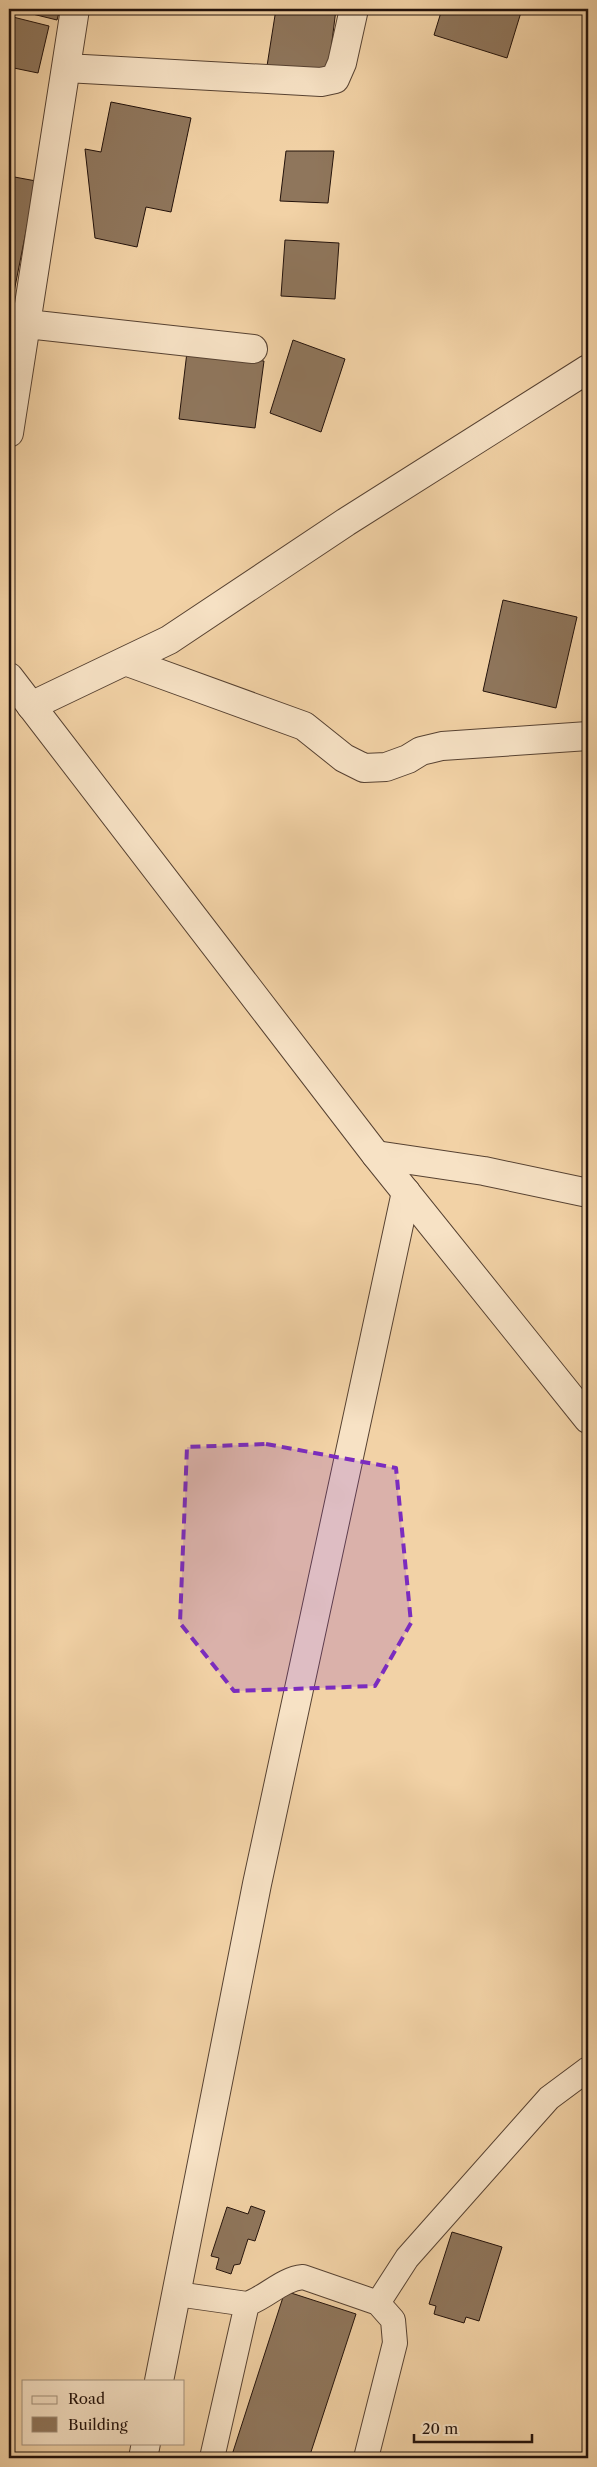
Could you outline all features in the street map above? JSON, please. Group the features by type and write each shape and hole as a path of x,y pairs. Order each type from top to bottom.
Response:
{"street":[{"path":"9,433 17,323 66,68 75,9"},
{"path":"66,68 321,82 335,79 342,63 354,9"},
{"path":"17,323 253,349"},
{"path":"31,706 169,640 346,522 588,368"},
{"path":"126,661 304,726 344,758 364,768 386,767 408,759 421,751 442,746 588,736"},
{"path":"9,677 376,1155 588,1419"},
{"path":"376,1155 484,1171 588,1193"},
{"path":"159,2380 260,1874 406,1192"},
{"path":"143,2458 146,2444"}],"lane":[{"path":"378,2303 407,2258 549,2098 588,2068"},
{"path":"177,2294 248,2304 257,2301 292,2278 303,2277 378,2303 393,2320 396,2343 366,2458"},
{"path":"212,2458 248,2304"}],"highlighted area":[{"path":"266,1444 396,1468 411,1623 375,1686 234,1691 180,1623 187,1447"}],"building":[{"path":"12,9 60,9 57,20"},
{"path":"276,9 336,9 328,74 267,66"},
{"path":"442,9 522,9 507,58 434,35"},
{"path":"9,16 49,26 38,73 9,67"},
{"path":"111,102 191,118 171,212 146,207 137,247 95,238 85,149 101,152"},
{"path":"286,151 334,151 328,203 280,201"},
{"path":"9,176 36,181 10,312 9,312"},
{"path":"285,240 339,243 335,299 281,296"},
{"path":"293,340 345,359 321,432 270,413"},
{"path":"187,352 264,361 255,428 179,419"},
{"path":"503,600 577,617 556,708 483,691"},
{"path":"251,2206 265,2211 255,2241 248,2239 240,2264 234,2265 231,2274 216,2269 219,2258 211,2256 227,2207 248,2214"},
{"path":"452,2232 502,2247 479,2321 466,2317 464,2323 434,2314 436,2306 429,2304"},
{"path":"285,2291 356,2314 309,2458 231,2458"}]}
